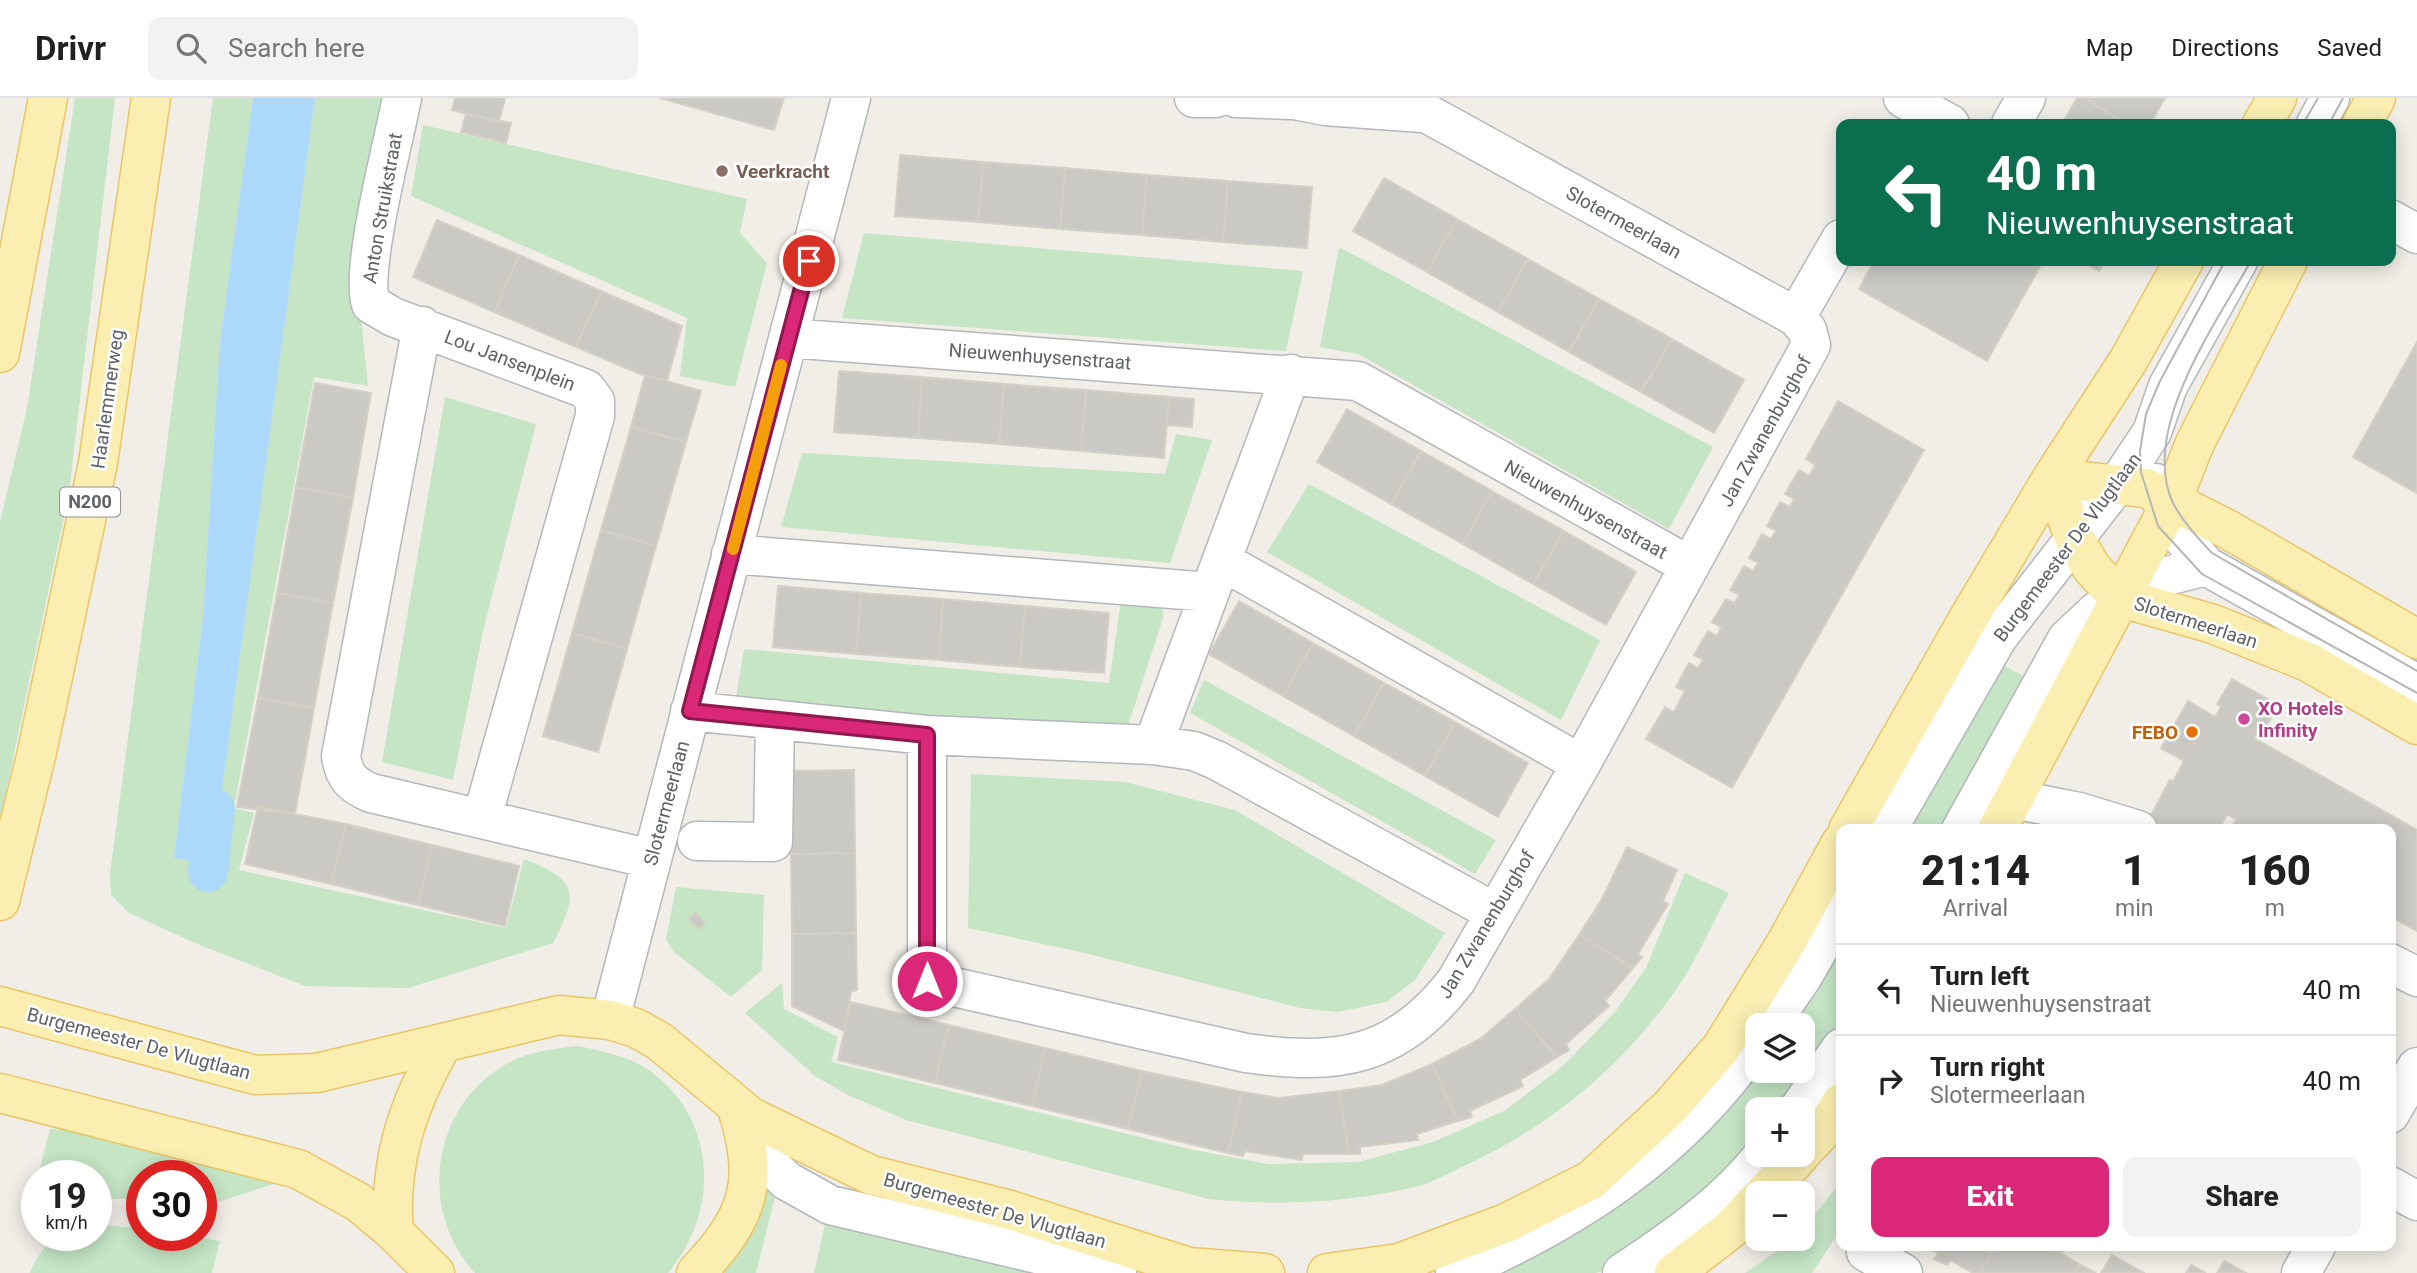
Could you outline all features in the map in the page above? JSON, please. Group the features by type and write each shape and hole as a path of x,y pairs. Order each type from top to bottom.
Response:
{"main road":[{"path":"0,353 48,98"},
{"name":"Haarlemmerweg","path":"0,901 37,752 99,463 152,98"},
{"path":"2265,119 2277,98"},
{"path":"2365,119 2376,98"},
{"name":"Burgemeester De Vlugtlaan","path":"1852,824 2052,478 2127,361 2182,266"},
{"path":"2005,814 2285,266"},
{"path":"2052,478 2146,488 2166,503 2227,529 2417,639"},
{"name":"Slotermeerlaan","path":"2052,478 2074,537 2091,567 2118,597 2213,624 2308,662 2417,725"},
{"path":"1327,1273 1399,1263 1506,1223 1591,1180 1670,1107 1721,1048 1786,943 1836,852"},
{"name":"Burgemeester De Vlugtlaan","path":"0,1006 255,1075 317,1073 559,1015 610,1020 636,1028 659,1041 737,1108 797,1142 892,1182 1010,1210 1189,1267 1265,1273"},
{"path":"394,1232 392,1186 399,1142 415,1096 443,1043"},
{"path":"0,1093 298,1169 358,1202 394,1232 435,1273"},
{"path":"696,1273 726,1237 746,1197 751,1166 749,1146 737,1108"},
{"path":"1815,1139 1836,1111"},
{"path":"1776,1181 1789,1167"},
{"path":"1674,1273 1731,1229 1745,1214"}],"street":[{"name":"Anton Struikstraat","path":"402,98 367,292 371,304 393,317 422,326"},
{"name":"Slotermeerlaan","path":"610,1020 851,98"},
{"path":"1194,98 1216,98"},
{"name":"Slotermeerlaan","path":"1236,98 1286,99 1325,106 1411,106 1466,134 1804,331"},
{"path":"2014,119 2026,98"},
{"path":"2319,119 2330,98"},
{"path":"1909,109 1936,119"},
{"path":"2396,222 2417,234"},
{"name":"Jan Zwanenburghof","path":"927,735 927,981 1246,1053 1289,1059 1332,1057 1373,1049 1406,1033 1437,1006 1455,981 1581,764 1690,566 1804,331 1836,251"},
{"name":"Burgemeester De Vlugtlaan","path":"1890,824 1998,637 2118,483 2152,432 2168,386 2235,266"},
{"name":"Lou Jansenplein","path":"482,818 591,429 595,401 586,389 422,326 341,756 344,773 364,790 652,859"},
{"name":"Nieuwenhuysenstraat","path":"788,338 1358,381 1690,566"},
{"path":"1153,745 1291,374"},
{"path":"2152,432 2166,503 2176,530 2206,566 2417,684"},
{"path":"731,554 1216,576 1581,764"},
{"path":"1964,824 2067,639 2097,611 2118,597 2159,578 2206,566"},
{"path":"690,711 927,735 1153,745 1194,751 1216,760 1494,912"},
{"path":"697,841 773,842 775,719"},
{"path":"2005,814 2079,812 2118,824"},
{"path":"1778,1013 1804,976 1836,919"},
{"path":"2396,966 2417,978"},
{"path":"1807,1097 1836,1055"},
{"path":"1455,1273 1536,1236 1597,1200 1661,1152 1736,1073 1745,1060"},
{"path":"2396,1104 2417,1067"},
{"name":"Burgemeester De Vlugtlaan","path":"737,1108 773,1168 796,1186 830,1205 1117,1273"},
{"path":"1622,1273 1660,1248 1754,1167"},
{"path":"2396,1189 2417,1201"},
{"path":"1862,1257 1903,1273"}],"green space":[{"path":"75,98 115,98 69,493 0,820 0,522 27,408"},
{"path":"213,98 253,98 220,341 203,616 174,858 212,865 315,98 383,98 358,288 368,386 314,377 234,808 254,813 239,870 506,928 524,859 555,874 564,882 569,890 570,900 553,943 408,988 305,986 195,943 129,913 111,895 110,873"},
{"path":"423,125 747,199 740,233 767,263 735,387 680,376 687,318 411,196"},
{"path":"864,233 1303,271 1286,351 842,318"},
{"path":"1339,247 1713,447 1669,529 1358,354 1320,347"},
{"path":"445,397 536,424 483,631 453,780 382,762"},
{"path":"1176,434 1212,440 1170,563 781,527 802,453 1165,474"},
{"path":"1309,484 1600,640 1561,720 1267,552"},
{"path":"1122,594 1162,605 1163,618 1128,726 1119,731 817,710 736,697 744,649 1109,683"},
{"path":"1990,658 2031,680 1950,824 1895,824"},
{"path":"1204,680 1496,840 1475,874 1190,713"},
{"path":"971,774 1125,782 1235,810 1445,933 1415,980 1386,1002 1338,1012 1300,1008 1081,952 968,928"},
{"path":"1685,873 1729,893 1683,980 1654,1019 1607,1070 1554,1114 1495,1150 1421,1185 1364,1197 1312,1202 1209,1199 906,1120 848,1095 815,1076 745,1013 782,983 784,1009 838,1037 831,1062 1189,1149 1268,1164 1358,1162 1433,1142 1506,1110 1565,1064 1615,1012 1646,968"},
{"path":"676,887 764,895 762,970 731,997 674,952 666,939"},
{"path":"1836,928 1836,1027 1815,1063 1815,1013 1785,1013"},
{"path":"578,1046 620,1056 644,1067 668,1087 686,1110 698,1136 704,1164 703,1193 697,1221 685,1248 668,1273 475,1273 456,1247 445,1219 440,1189 441,1159 449,1130 463,1103 484,1080 510,1062 551,1049"},
{"path":"1745,1080 1745,1083 1804,1083 1794,1097 1745,1097 1745,1153 1704,1193 1633,1252 1596,1273 1499,1273"},
{"path":"50,1129 90,1131 210,1160 126,1160 126,1199 112,1199 112,1160 42,1160"},
{"path":"217,1162 289,1179 217,1201"},
{"path":"764,1184 777,1189 756,1273 712,1273"},
{"path":"1836,1187 1836,1237 1812,1273 1745,1273 1777,1251 1815,1251 1815,1215"},
{"path":"827,1216 1076,1273 814,1273"},
{"path":"112,1226 126,1227 126,1251 217,1251 217,1241 220,1241 212,1273 30,1273 42,1252 112,1251"}],"water":[{"path":"253,98 315,98 212,865 174,858 203,616 220,341"}],"building":[{"path":"455,98 505,98 499,122 452,110"},
{"path":"660,98 784,98 774,130"},
{"path":"2077,98 2084,98 2119,119 2065,119"},
{"path":"2084,98 2165,98 2153,119 2119,119"},
{"path":"466,114 511,123 506,143 461,132"},
{"path":"900,155 983,162 978,222 895,216"},
{"path":"983,162 1065,168 1060,229 978,222"},
{"path":"1065,168 1147,175 1142,235 1060,229"},
{"path":"1147,175 1228,181 1223,242 1142,235"},
{"path":"1384,178 1457,219 1427,272 1353,231"},
{"path":"1228,181 1312,187 1307,248 1223,242"},
{"path":"1457,219 1528,259 1498,312 1427,272"},
{"path":"437,220 519,255 494,312 413,277"},
{"path":"519,255 601,291 576,347 494,312"},
{"path":"1528,259 1599,299 1569,352 1498,312"},
{"path":"1871,266 2040,266 1987,361 1859,289"},
{"path":"601,291 682,326 667,381 645,376 576,347"},
{"path":"1599,299 1672,339 1641,392 1569,352"},
{"path":"1672,339 1744,380 1714,433 1641,392"},
{"path":"2417,342 2417,493 2353,457"},
{"path":"839,371 922,377 918,438 834,432"},
{"path":"645,375 701,391 686,442 631,427"},
{"path":"922,377 1004,384 999,444 918,438"},
{"path":"315,383 371,393 353,498 296,487"},
{"path":"1004,384 1086,390 1081,451 999,444"},
{"path":"1086,390 1169,397 1164,458 1081,451"},
{"path":"1169,397 1194,399 1192,427 1167,425"},
{"path":"1838,401 1924,450 1732,788 1646,739 1665,707 1674,712 1685,691 1676,687 1689,663 1698,668 1703,660 1694,655 1708,631 1717,636 1721,627 1712,622 1726,599 1735,603 1739,595 1730,590 1744,566 1753,571 1758,563 1749,558 1762,534 1771,539 1776,531 1767,526 1780,502 1790,507 1794,499 1785,494 1799,470 1809,476 1815,465 1806,459"},
{"path":"1347,409 1421,451 1391,504 1317,462"},
{"path":"631,427 686,442 656,546 601,530"},
{"path":"1421,451 1492,491 1463,544 1391,504"},
{"path":"296,487 353,498 333,603 277,593"},
{"path":"1492,491 1564,531 1533,584 1463,544"},
{"path":"601,530 656,546 627,649 572,633"},
{"path":"1564,531 1636,572 1606,625 1533,584"},
{"path":"778,586 861,593 856,654 773,647"},
{"path":"277,593 333,603 314,708 258,698"},
{"path":"861,593 943,599 939,660 856,654"},
{"path":"943,599 1025,606 1020,667 939,660"},
{"path":"1239,601 1313,643 1283,696 1209,654"},
{"path":"1025,606 1109,613 1104,673 1020,667"},
{"path":"572,633 627,649 598,752 543,736"},
{"path":"1313,643 1384,683 1354,736 1283,696"},
{"path":"2232,679 2278,705 2264,731 2259,728 2254,738 2417,830 2417,931 2396,919 2396,824 2233,824 2236,819 2227,814 2222,824 2146,824 2170,780 2173,782 2184,761 2161,748 2188,701 2215,717 2221,707 2217,704"},
{"path":"1384,683 1455,722 1425,776 1354,736"},
{"path":"258,698 314,708 295,814 237,807"},
{"path":"1455,722 1528,763 1498,817 1425,776"},
{"path":"854,770 855,853 791,854 790,771"},
{"path":"258,807 346,824 331,884 245,864"},
{"path":"346,824 432,845 418,905 331,884"},
{"path":"432,845 519,866 505,926 418,905"},
{"path":"1627,847 1677,870 1663,901 1668,904 1638,954 1642,957 1633,968 1579,935 1602,899"},
{"path":"855,853 856,933 792,934 791,854"},
{"path":"695,912 705,923 699,929 689,919"},
{"path":"856,933 857,990 851,992 844,1031 792,1006 792,934"},
{"path":"1579,935 1633,968 1605,1001 1609,1006 1566,1044 1569,1050 1557,1057 1515,1009 1549,979"},
{"path":"851,1002 949,1025 935,1083 838,1060"},
{"path":"1515,1009 1557,1057 1520,1080 1523,1086 1470,1111 1472,1117 1458,1121 1432,1064 1480,1039"},
{"path":"949,1025 1045,1048 1032,1106 935,1083"},
{"path":"1045,1048 1142,1071 1128,1129 1032,1106"},
{"path":"1432,1064 1458,1121 1417,1134 1418,1140 1360,1147 1360,1154 1349,1154 1339,1091 1382,1085"},
{"path":"1142,1071 1242,1092 1228,1153 1128,1129"},
{"path":"1339,1091 1349,1154 1303,1154 1302,1160 1245,1151 1243,1156 1228,1153 1242,1092 1279,1098"},
{"path":"1934,1251 1992,1251 1980,1273 1973,1273 1950,1260 1947,1265 1934,1259 1938,1253"},
{"path":"1992,1251 2057,1251 2079,1264 2075,1273 1980,1273"},
{"path":"2112,1255 2144,1273 2101,1273"},
{"path":"2224,1261 2228,1263 2246,1273 2217,1273"},
{"path":"2079,1264 2096,1273 2075,1273"},
{"path":"2191,1265 2206,1273 2186,1273"}],"waterway":[{"path":"208,872 215,809"}],"tram line":[{"path":"2306,119 2318,98"},
{"path":"2332,119 2343,98"},
{"path":"2222,266 2160,381 2146,414 2140,451 2141,472 2158,526 2202,574 2417,693"},
{"path":"2248,266 2202,346 2174,411 2166,443 2165,474 2173,503 2212,553 2417,671"}],"slow traffic":[{"path":"733,549 781,365"}],"place":[{"name":"Veerkracht","path":"722,171"},
{"name":"XO Hotels Infinity","path":"2244,719"},
{"name":"FEBO","path":"2192,732"}],"route":[{"path":"809,261 690,711 927,735 927,981"}]}
